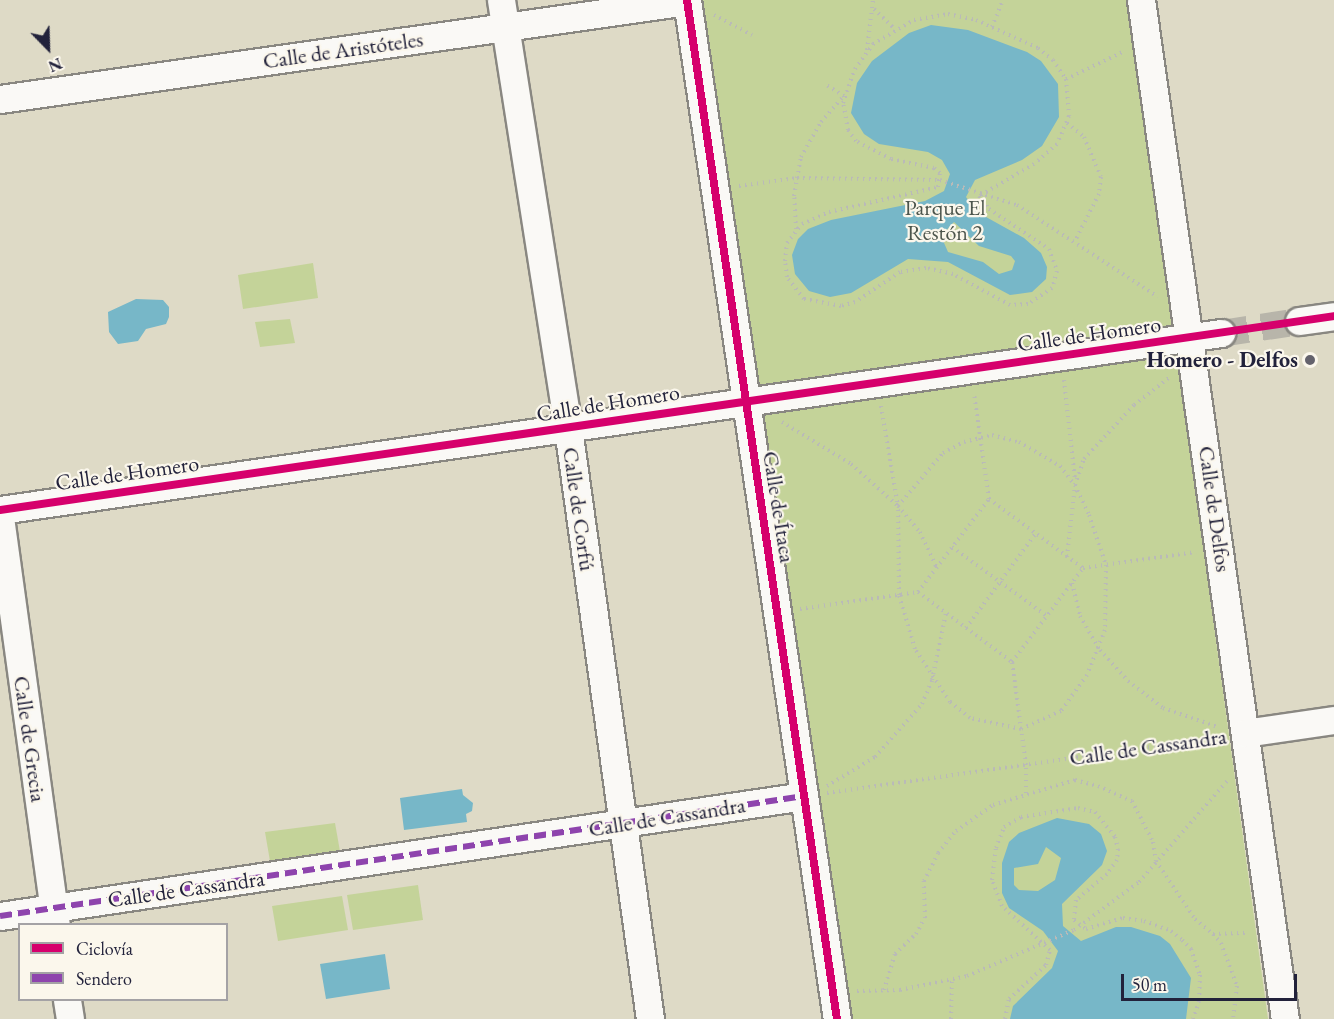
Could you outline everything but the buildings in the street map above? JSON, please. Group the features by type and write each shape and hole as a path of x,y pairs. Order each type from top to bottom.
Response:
{"street":[{"name":"Calle de Corfú","path":"501,0 568,428 650,1019"},
{"name":"Calle de Aristóteles","path":"0,99 687,0"},
{"name":"Calle de Ítaca","path":"687,0 837,1019"},
{"name":"Calle de Delfos","path":"1141,0 1221,548 1285,1019"},
{"path":"1299,321 1334,316"},
{"name":"Calle de Homero","path":"0,510 971,368 1061,356 1191,349 1221,333"},
{"name":"Calle de Grecia","path":"0,517 55,917"},
{"name":"Calle de Cassandra","path":"1247,746 1334,720"},
{"name":"Calle de Cassandra","path":"0,916 55,917 804,796"},
{"path":"67,1001 70,1019"}],"path":[{"path":"687,0 752,35"},
{"path":"796,229 797,178 808,140 844,96 867,52 874,9 873,0"},
{"path":"992,27 1003,0"},
{"path":"874,9 895,29"},
{"path":"867,52 895,29 927,15 948,14 992,27 1046,53 1066,79 1071,106 1067,123 1046,156 980,192"},
{"path":"1066,79 1124,51 1148,50"},
{"path":"825,84 844,96"},
{"path":"844,96 843,117 856,141 891,159 934,168 940,173 940,180 930,192 829,212 796,229 787,243 787,277 800,295 815,304 841,306 855,302 900,272 926,268 953,274 990,297 1010,305 1037,300 1052,288 1056,277 1053,255 1030,233 990,209 980,192"},
{"path":"1067,123 1084,137 1101,177 1099,194 1075,241"},
{"path":"714,192 797,178 940,180 1017,205 1160,297 1165,305"},
{"path":"1075,485 1084,459 1134,405 1191,349"},
{"path":"1061,356 1075,485 1068,557"},
{"path":"777,613 918,592 989,499 971,368"},
{"path":"877,382 898,506 899,595 915,649 933,680 950,702 970,718 1021,729 1061,711 1077,694 1100,650 1107,615 1106,565 1100,541 1075,485 1060,466 1042,453 992,435 943,453 898,506"},
{"path":"745,401 851,464 898,506 920,531 937,568"},
{"path":"989,499 1083,568 1221,548"},
{"path":"966,628 1036,533"},
{"path":"952,547 1047,616"},
{"path":"1026,793 1026,765 1012,662 1083,568"},
{"path":"833,992 884,990 952,979 1045,944 1081,926 1139,882 1247,746 1163,708 1128,681 1100,650 1080,616 1072,583"},
{"path":"918,592 1012,662"},
{"path":"804,796 845,777 875,757 908,723 933,680 946,613"},
{"path":"884,990 896,954 916,934 925,918 924,881 938,853 956,831 993,806 1026,793 1075,780 1098,786 1132,801 1153,843 1156,861 1195,919 1221,943 1237,986 1233,1019"},
{"path":"1005,1019 1009,999 1046,965 1050,950 1013,920 1002,906 992,880 992,867 1004,828 1021,818 1078,808 1095,812 1115,837 1117,860 1107,874 1076,900 1074,920 1086,929 1123,918 1144,921 1171,931 1182,939 1191,949 1200,975 1200,1001 1193,1019"},
{"path":"1213,934 1272,930"},
{"path":"951,1019 952,979"}],"green space":[{"name":"Parque El Restón 2","path":"700,0 1128,0 1268,1019 848,1019"},
{"path":"313,263 318,298 243,309 238,275"},
{"path":"290,319 295,343 260,347 255,322"},
{"path":"335,823 341,857 271,867 265,832"},
{"path":"418,885 423,920 353,930 347,895"},
{"path":"342,896 348,930 278,941 272,906"}],"water":[{"path":"931,25 968,30 1027,52 1041,61 1058,84 1059,117 1042,146 1022,160 975,180 966,197 977,212 1024,238 1041,253 1047,267 1046,279 1032,292 1010,295 948,262 908,259 851,293 830,297 809,291 795,274 792,255 798,239 808,229 831,220 925,201 944,191 950,174 942,160 928,152 879,144 864,134 851,113 857,83 872,61 909,33","holes":["954,222 979,246 1011,256 1015,261 1012,270 999,274 983,262 948,252 941,236"]},
{"path":"136,299 163,300 169,307 169,317 166,324 146,329 138,341 118,344 109,332 108,312"},
{"path":"462,789 463,795 473,803 472,811 466,814 467,822 404,830 400,798"},
{"path":"1057,818 1089,824 1101,834 1107,851 1102,865 1062,904 1063,926 1081,941 1116,927 1131,927 1160,936 1170,944 1191,978 1186,1019 1010,1019 1013,1006 1052,968 1058,951 1043,931 1009,908 1002,893 1002,863 1009,842 1019,833","holes":["1046,847 1061,858 1055,880 1038,891 1019,890 1014,885 1014,868 1038,864"]},
{"path":"385,954 390,989 326,999 320,964"}],"tunnel":[{"path":"1221,333 1299,321"}],"marked path":[{"path":"0,916 804,796"}],"cycle path":[{"path":"687,0 837,1019"},
{"path":"0,510 1334,316"}],"place":[{"name":"Homero - Delfos","path":"1310,360"}]}
